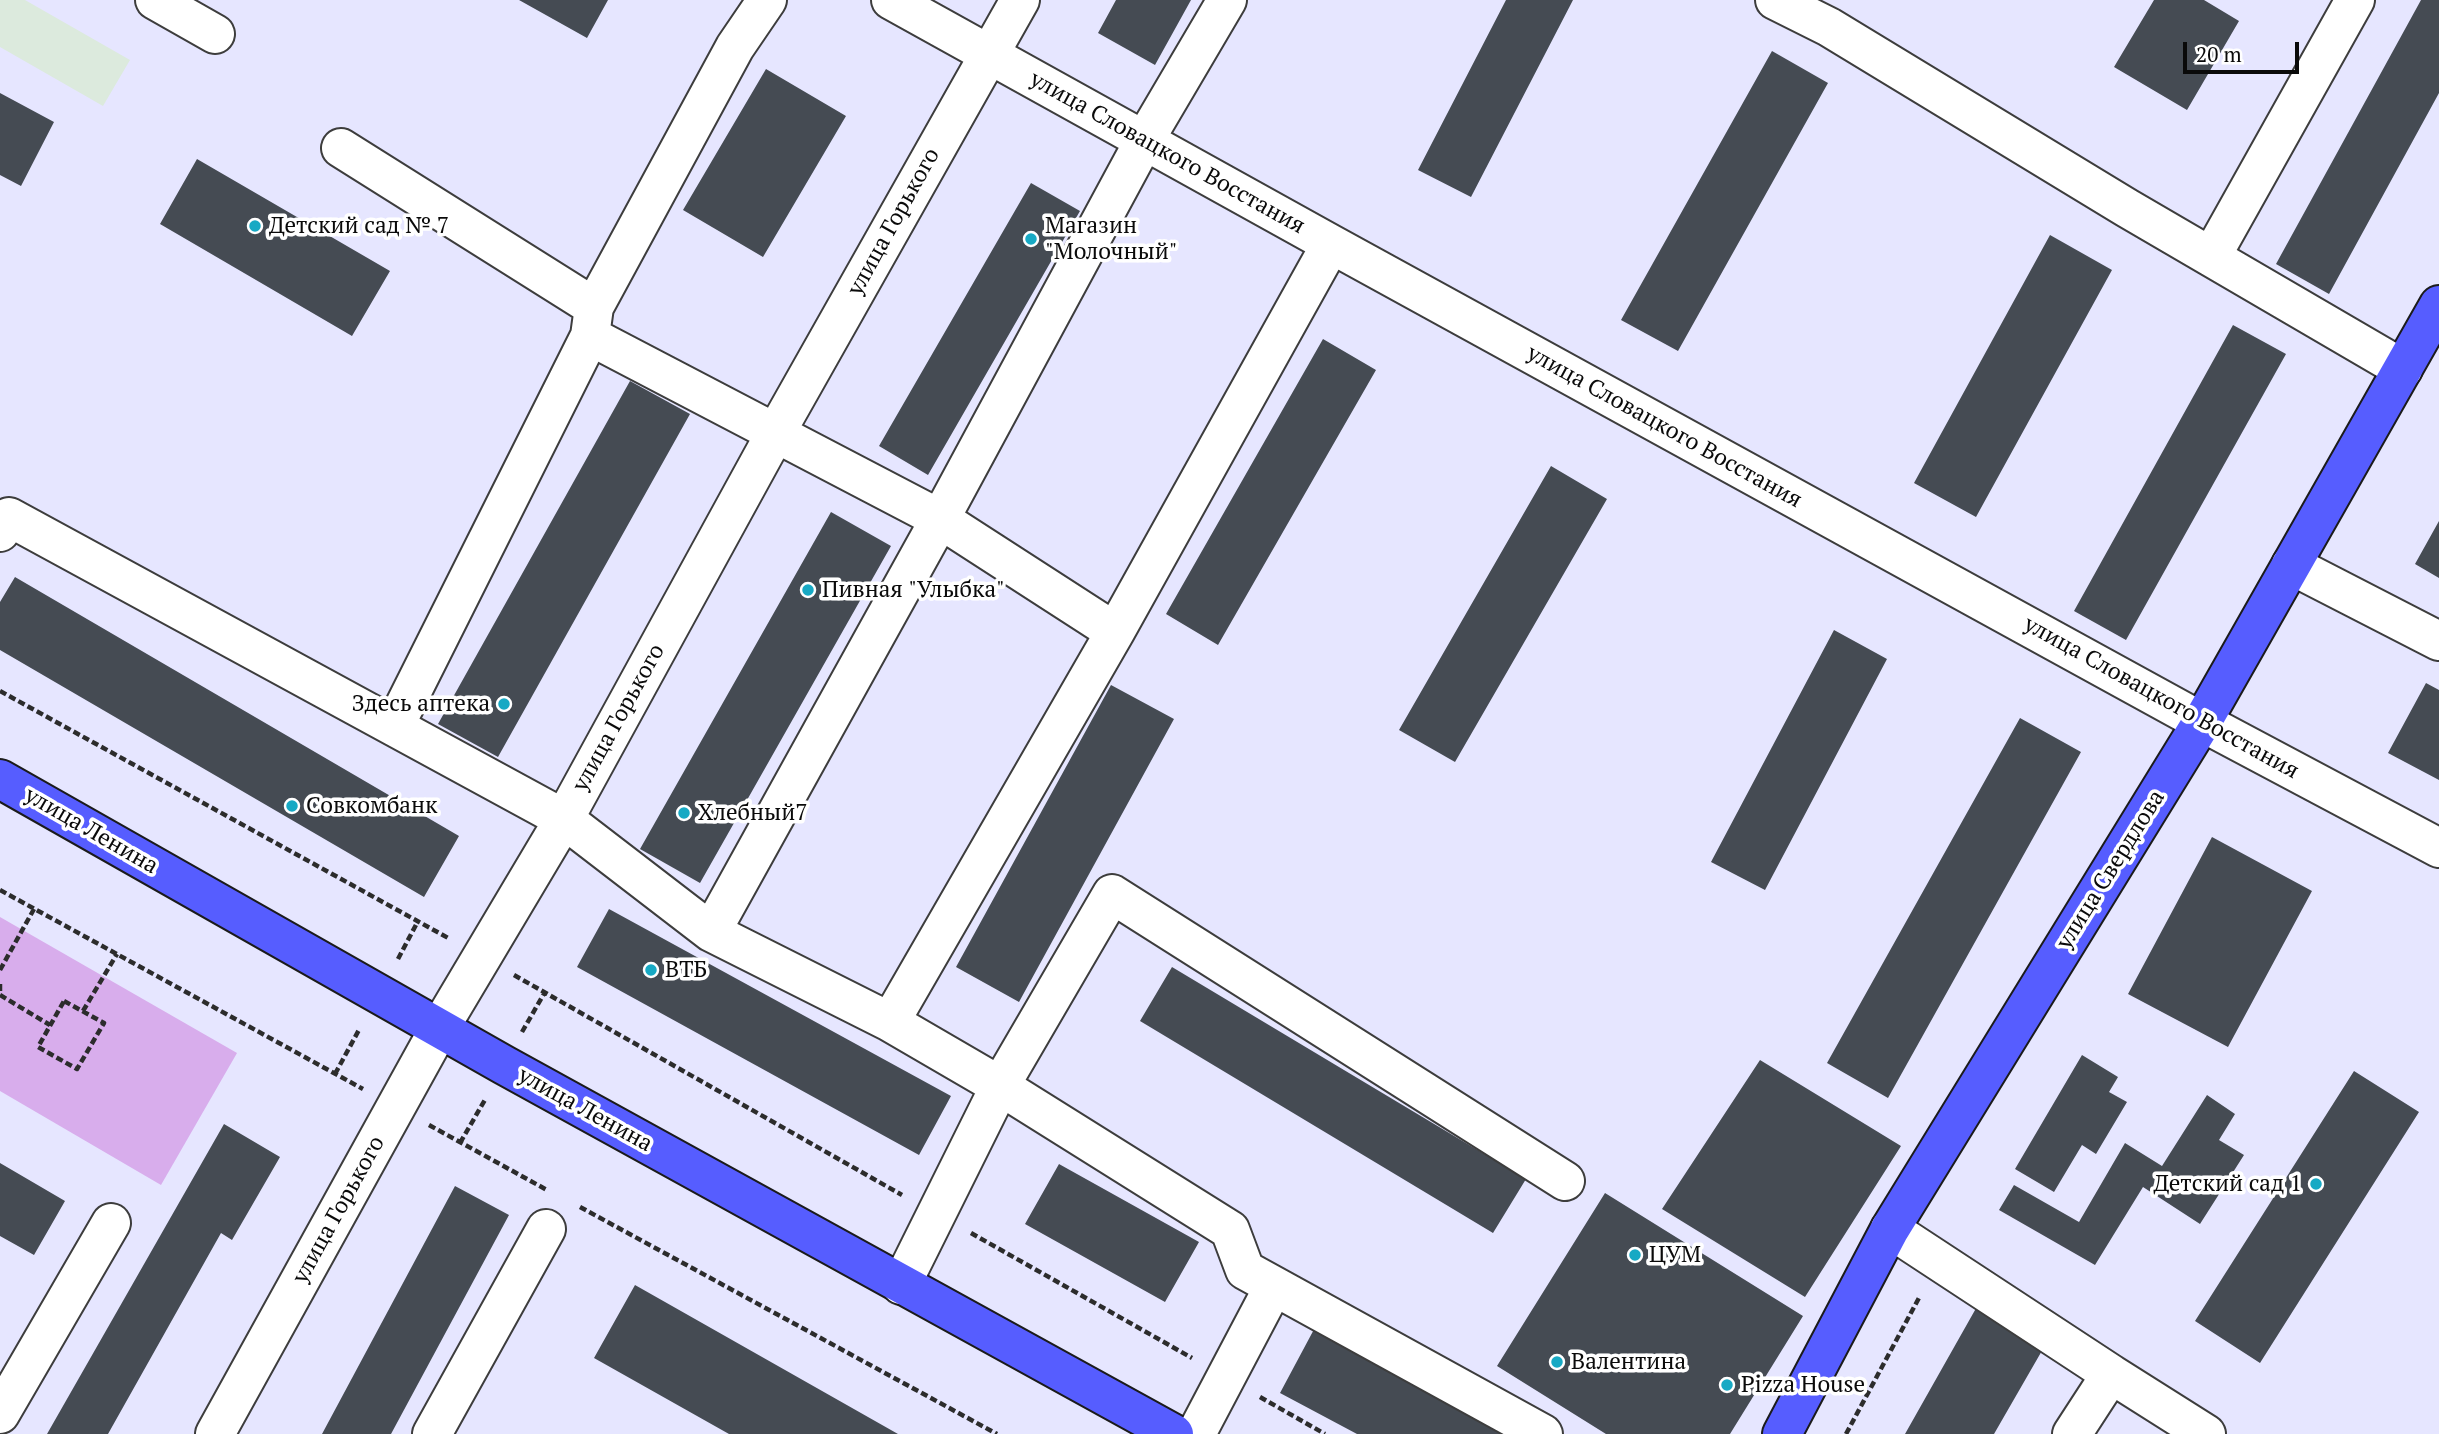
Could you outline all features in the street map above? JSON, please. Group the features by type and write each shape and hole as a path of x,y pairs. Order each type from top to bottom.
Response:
{"main road":[{"name":"улица Свердлова","path":"1783,1434 1890,1229 2202,722 2439,305"},
{"name":"улица Ленина","path":"0,779 439,1029 1174,1434"}],"street":[{"path":"155,0 215,34"},
{"path":"395,725 592,322 735,47 767,0"},
{"name":"улица Словацкого Восстания","path":"891,0 2202,722 2439,848"},
{"name":"улица Горького","path":"215,1434 439,1029 564,819 775,434 1020,0"},
{"path":"711,932 940,519 1144,141 1227,0"},
{"path":"1775,0 1829,27 2403,369"},
{"path":"2211,257 2355,0"},
{"path":"341,148 592,322 775,434 940,519 1115,632"},
{"path":"890,1022 1115,632 1331,244"},
{"path":"0,532 9,517 564,819 711,932 890,1022 1000,1086 1230,1230 1245,1270 1543,1434"},
{"path":"2291,565 2439,641"},
{"path":"901,1285 1000,1086 1112,894 1565,1181"},
{"path":"432,1434 558,1209"},
{"path":"0,1414 111,1223"},
{"path":"1890,1229 2206,1434"},
{"path":"1196,1434 1274,1286"},
{"path":"2073,1434 2111,1374"}],"path":[{"path":"0,691 452,940"},
{"path":"0,890 366,1091"},
{"path":"0,971 34,909"},
{"path":"401,954 418,922"},
{"path":"83,1011 117,954"},
{"path":"0,984 0,995 50,1025"},
{"path":"528,1021 545,992"},
{"path":"64,1001 83,1011 104,1023 77,1069 38,1047 64,1001"},
{"path":"335,1074 362,1024"},
{"path":"460,1143 489,1092"},
{"path":"425,1123 460,1143 558,1209 997,1434"},
{"path":"1846,1434 1938,1261"}],"shaded area":[{"path":"0,0 25,0 130,60 103,106 0,47"},
{"path":"0,917 237,1053 161,1185 0,1091"}],"building":[{"path":"519,0 608,0 587,38"},
{"path":"1116,0 1191,0 1155,65 1098,33"},
{"path":"1506,0 1573,0 1471,197 1418,170"},
{"path":"2154,0 2204,0 2239,21 2187,110 2114,67"},
{"path":"2421,0 2439,0 2439,93 2329,294 2276,264"},
{"path":"1772,51 1828,83 1678,351 1621,320"},
{"path":"766,69 846,116 763,257 683,210"},
{"path":"0,93 54,122 21,186 0,175"},
{"path":"197,159 390,271 352,336 160,224"},
{"path":"1031,183 1080,211 928,475 879,446"},
{"path":"2050,235 2112,270 1976,517 1914,483"},
{"path":"2233,325 2286,354 2126,640 2074,611"},
{"path":"1323,339 1376,370 1218,645 1166,614"},
{"path":"630,381 690,414 498,757 438,724"},
{"path":"1551,466 1607,499 1455,762 1399,730"},
{"path":"831,512 891,546 700,883 640,849"},
{"path":"2439,521 2439,578 2415,564"},
{"path":"15,577 459,836 424,897 0,650 0,602"},
{"path":"1834,630 1887,659 1765,890 1711,862"},
{"path":"2426,683 2439,690 2439,780 2388,753"},
{"path":"1111,685 1174,719 1019,1002 956,967"},
{"path":"2020,718 2081,752 1888,1098 1827,1063"},
{"path":"2212,837 2312,891 2228,1047 2128,994"},
{"path":"609,909 951,1096 919,1155 577,967"},
{"path":"1172,967 1526,1179 1493,1233 1140,1021"},
{"path":"2082,1055 2118,1077 2109,1092 2127,1102 2096,1154 2082,1145 2054,1192 2015,1169"},
{"path":"1760,1060 1901,1146 1805,1297 1662,1209"},
{"path":"2354,1071 2419,1112 2260,1363 2195,1321"},
{"path":"2207,1095 2235,1114 2219,1140 2244,1155 2200,1224 2143,1187 2095,1265 1999,1210 2014,1185 2079,1222 2125,1143 2162,1166"},
{"path":"224,1124 280,1157 232,1240 221,1233 108,1434 47,1434"},
{"path":"0,1163 65,1201 34,1255 0,1236"},
{"path":"1059,1164 1199,1242 1165,1302 1025,1224"},
{"path":"455,1186 509,1215 391,1434 322,1434"},
{"name":"ЦУМ","path":"1605,1193 1803,1316 1730,1434 1606,1434 1497,1366"},
{"path":"635,1285 898,1434 729,1434 594,1358"},
{"path":"1979,1303 2047,1342 1994,1434 1905,1434"},
{"path":"1319,1320 1533,1434 1357,1434 1280,1393"}],"place":[{"name":"Детский сад № 7","path":"255,226"},
{"name":"Магазин \"Молочный\"","path":"1031,239"},
{"name":"Пивная \"Улыбка\"","path":"808,590"},
{"name":"Здесь аптека","path":"504,704"},
{"name":"Совкомбанк","path":"292,806"},
{"name":"Хлебный7","path":"684,813"},
{"name":"ВТБ","path":"651,970"},
{"name":"Детский сад 1","path":"2316,1184"},
{"name":"ЦУМ","path":"1635,1255"},
{"name":"Валентина","path":"1557,1362"},
{"name":"Pizza House","path":"1727,1385"}]}
